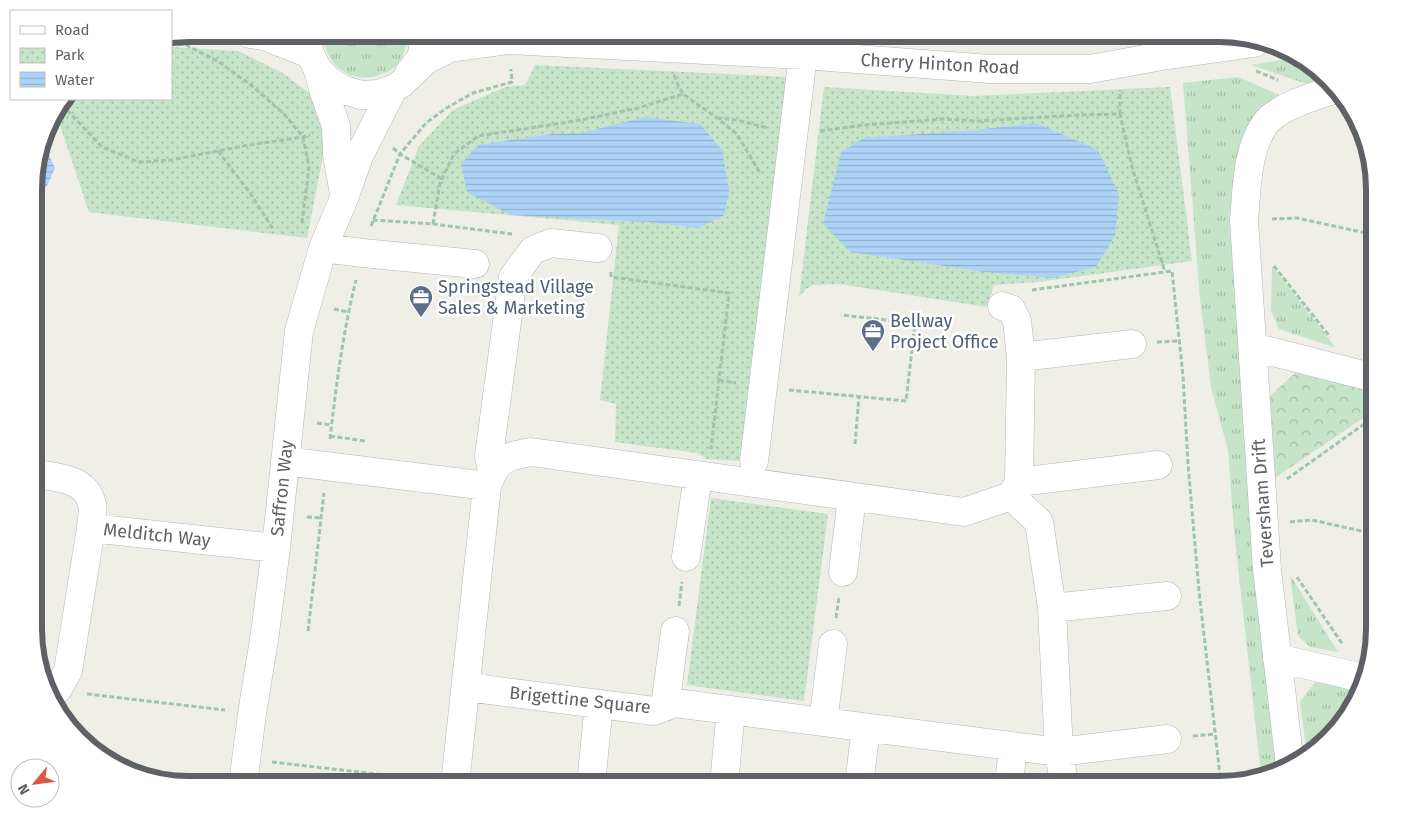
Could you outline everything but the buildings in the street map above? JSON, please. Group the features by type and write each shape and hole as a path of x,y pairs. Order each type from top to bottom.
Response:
{"street":[{"path":"281,42 312,53 330,82 344,90 360,95 378,94 397,86 426,60 450,48 494,42"},
{"path":"397,86 421,58 424,42"},
{"name":"Cherry Hinton Road","path":"547,42 803,55 990,69 1090,69 1243,45"},
{"path":"312,53 336,126 337,154 344,198"},
{"path":"754,461 803,55"},
{"name":"Saffron Way","path":"245,772 276,548 299,332 324,248 359,156 397,86"},
{"name":"Teversham Drift","path":"1289,758 1266,569 1244,221 1248,171 1255,144 1266,122 1285,108 1329,91"},
{"path":"456,776 490,479 489,456 513,277 533,250 551,243 598,248"},
{"path":"324,248 475,264"},
{"path":"1002,306 1011,309 1017,322 1020,358 1015,489 1039,522 1052,608 1059,752 1063,775"},
{"path":"1020,358 1132,344"},
{"path":"1253,347 1366,376"},
{"path":"490,479 500,462 510,456 531,452 704,466 852,497 964,512 1015,489 1158,465"},
{"path":"285,461 327,467 490,479"},
{"path":"686,557 704,466"},
{"path":"42,475 66,478 84,488 92,504 91,528"},
{"path":"843,572 852,497"},
{"name":"Melditch Way","path":"56,689 68,671 91,528 276,548"},
{"path":"1052,608 1167,596"},
{"path":"665,707 676,631"},
{"path":"823,722 833,644"},
{"path":"1278,658 1355,676"},
{"name":"Brigettine Square","path":"467,687 654,711 675,703 1059,752 1167,740"},
{"path":"592,776 599,704"},
{"path":"725,775 731,710"},
{"path":"860,775 866,728"},
{"path":"1011,775 1013,746"}],"path":[{"path":"175,44 186,45 219,62 284,114 303,137 309,167 301,224"},
{"path":"308,631 332,420 348,312 373,220 400,154 426,123 472,93 512,82 510,69"},
{"path":"674,74 683,94 737,134 761,174"},
{"path":"1120,82 1120,114 1132,167 1165,272"},
{"path":"433,224 440,183 454,154 478,136 581,120 638,108 683,94"},
{"path":"66,109 102,147 139,162 171,160 248,145 303,137"},
{"path":"717,118 737,120 794,134 864,125 944,119 978,121 1078,114 1120,114"},
{"path":"218,151 250,193 273,229"},
{"path":"400,154 442,179"},
{"path":"1244,221 1297,218 1366,233"},
{"path":"373,220 433,224 527,236 551,243"},
{"path":"598,248 612,266 611,277 729,293 719,380 704,466"},
{"path":"1246,255 1276,266 1339,349 1340,370"},
{"path":"719,380 763,387 906,401 915,323 841,315"},
{"path":"855,444 859,396"},
{"path":"1261,486 1278,485 1366,423"},
{"path":"1264,526 1312,520 1366,532"},
{"path":"676,631 686,557"},
{"path":"1266,569 1291,568 1347,651 1355,676"},
{"path":"833,644 843,572"},
{"path":"57,691 252,714"},
{"path":"245,772 313,776"}],"green space":[{"path":"325,42 406,42 403,55 394,67 387,72 371,77 350,75 341,70 328,55"},
{"path":"172,47 238,51 283,73 317,99 326,141 307,238 89,212 59,122 62,116 73,100 172,100"},
{"path":"1287,59 1323,84 1313,86 1251,65"},
{"path":"535,65 789,77 741,461 706,459 697,453 615,442 616,404 600,400 619,225 396,205 419,146 453,110 505,87 525,85"},
{"path":"1238,77 1284,97 1236,166 1280,762 1260,770 1234,531 1228,450 1211,387 1200,299 1183,83"},
{"path":"824,87 974,96 1170,87 1192,261 1038,282 994,285 987,307 839,284 813,285 806,289 799,297"},
{"path":"1272,266 1336,348 1279,329 1271,311"},
{"path":"1295,373 1366,388 1366,416 1275,478 1270,396"},
{"path":"711,498 828,514 804,701 687,685"},
{"path":"1290,575 1338,652 1310,647 1298,636"},
{"path":"1319,677 1355,685 1347,702 1336,718 1324,733 1306,747 1300,702"}],"water":[{"path":"645,117 700,124 722,150 729,192 724,215 698,228 649,222 511,215 467,192 461,164 478,145 552,134 581,133"},
{"path":"1036,123 1098,150 1119,194 1115,235 1096,267 1052,278 985,272 850,252 823,224 841,152 864,138 976,130"},
{"path":"47,151 55,168 47,186 42,189"}],"place":[{"name":"Springstead Village Sales & Marketing","path":"421,318"},
{"name":"Bellway Project Office","path":"873,352"}]}
